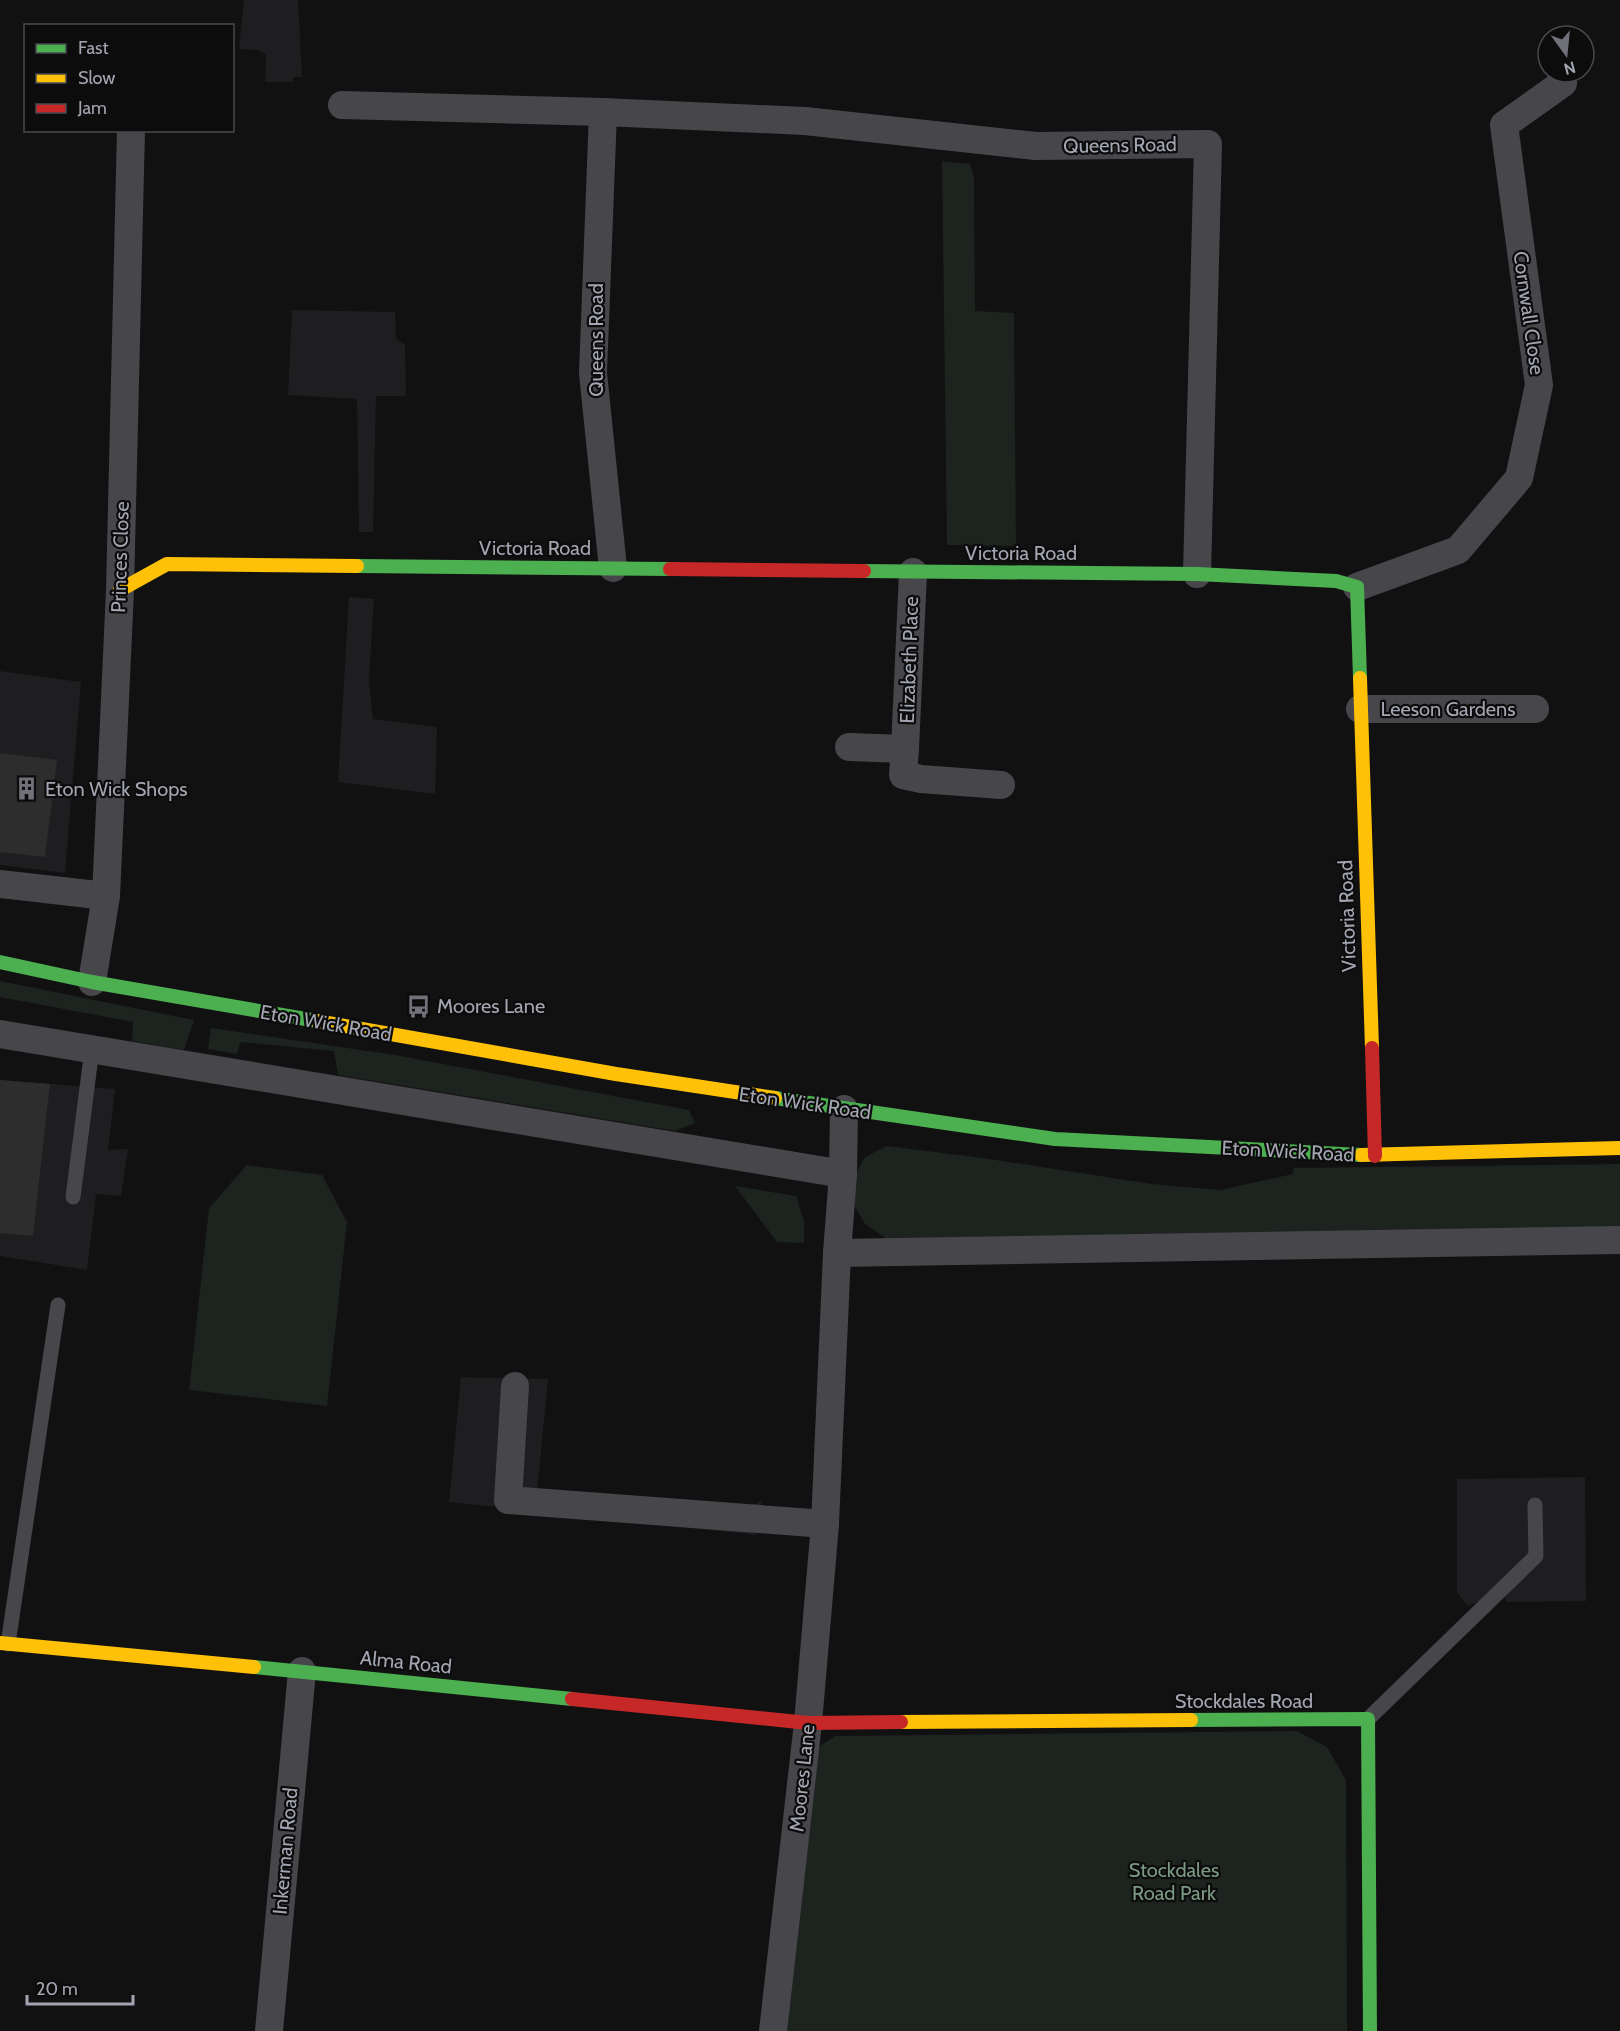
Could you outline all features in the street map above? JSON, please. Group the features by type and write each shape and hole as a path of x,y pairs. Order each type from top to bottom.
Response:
{"street":[{"name":"Cornwall Close","path":"1357,587 1458,549 1519,478 1539,386 1504,125 1562,84"},
{"name":"Queens Road","path":"342,105 603,112 805,121 1036,146 1208,144 1197,574"},
{"name":"Queens Road","path":"603,112 592,373 613,568"},
{"name":"Princes Close","path":"92,982 106,896 120,590 131,132"},
{"name":"Victoria Road","path":"120,590 167,564 1197,574 1336,581 1357,587 1375,1156"},
{"name":"Elizabeth Place","path":"913,572 903,775 921,779 1001,785"},
{"name":"Leeson Gardens","path":"1360,710 1535,709"},
{"name":"Elizabeth Place","path":"849,747 905,749"},
{"path":"0,884 106,896"},
{"name":"Eton Wick Road","path":"0,962 92,982 616,1074 1055,1139 1375,1156 1620,1148"},
{"path":"0,1034 843,1173"},
{"name":"Moores Lane","path":"773,2031 808,1723 825,1524 837,1253 843,1173 844,1108"},
{"path":"837,1253 1620,1240"},
{"path":"515,1386 508,1500 825,1524"},
{"name":"Alma Road","path":"4,1643 808,1723"},
{"name":"Inkerman Road","path":"269,2031 302,1671"},
{"path":"1368,1719 1370,2031"},
{"name":"Stockdales Road","path":"808,1723 1368,1719"}],"lane":[{"path":"73,1197 92,1049"},
{"path":"4,1643 58,1305"},
{"path":"1368,1719 1536,1556 1535,1505"}],"shaded area":[{"path":"244,0 298,0 302,77 293,77 293,82 265,82 266,55 258,50 239,49"},
{"path":"292,310 395,312 396,339 405,345 406,396 376,396 373,532 359,532 357,399 288,395"},
{"path":"349,597 374,599 369,681 373,719 437,727 435,794 338,782"},
{"path":"0,671 81,682 65,873 0,865"},
{"path":"0,1080 115,1089 108,1150 128,1149 121,1196 96,1194 87,1270 0,1256"},
{"path":"461,1377 548,1379 537,1493 750,1508 762,1500 756,1535 449,1502"},
{"path":"1585,1477 1586,1601 1506,1602 1505,1597 1487,1598 1468,1606 1457,1593 1457,1479"}],"green space":[{"path":"942,161 970,164 974,177 975,311 1014,313 1016,546 947,545"},
{"path":"0,981 194,1020 184,1050 132,1041 133,1022 0,997"},
{"path":"211,1028 395,1055 689,1110 695,1123 675,1131 338,1075 334,1051 240,1042 237,1054 208,1049"},
{"path":"887,1146 1152,1184 1220,1190 1293,1174 1294,1168 1620,1164 1620,1229 890,1241 865,1224 852,1201 851,1182 865,1157"},
{"path":"247,1165 322,1175 347,1222 327,1406 189,1390 209,1208"},
{"path":"735,1186 796,1196 804,1221 804,1243 777,1242"},
{"name":"Stockdales Road Park","path":"1297,1731 1327,1747 1346,1780 1347,2031 778,2031 811,1760 820,1746 835,1736"}],"building":[{"name":"Eton Wick Shops","path":"0,753 57,760 45,857 0,852"},
{"path":"0,1080 50,1084 33,1236 0,1233"}],"traffic: fast":[{"path":"357,566 670,569"},
{"path":"864,571 1197,574 1336,581 1357,587 1360,678"},
{"path":"0,962 92,982 317,1021"},
{"path":"775,1098 1055,1139 1361,1155"},
{"path":"254,1667 572,1699"},
{"path":"1191,1720 1368,1719 1370,2031"}],"traffic: slow":[{"path":"120,590 167,564 357,566"},
{"path":"1360,678 1372,1048"},
{"path":"317,1021 616,1074 775,1098"},
{"path":"1361,1155 1620,1148"},
{"path":"0,1643 254,1667"},
{"path":"901,1722 1191,1720"}],"traffic: jam":[{"path":"670,569 864,571"},
{"path":"1372,1048 1375,1156"},
{"path":"572,1699 808,1723 901,1722"}],"place":[{"name":"Eton Wick Shops","path":"27,789"},
{"name":"Moores Lane","path":"419,1006"}]}
